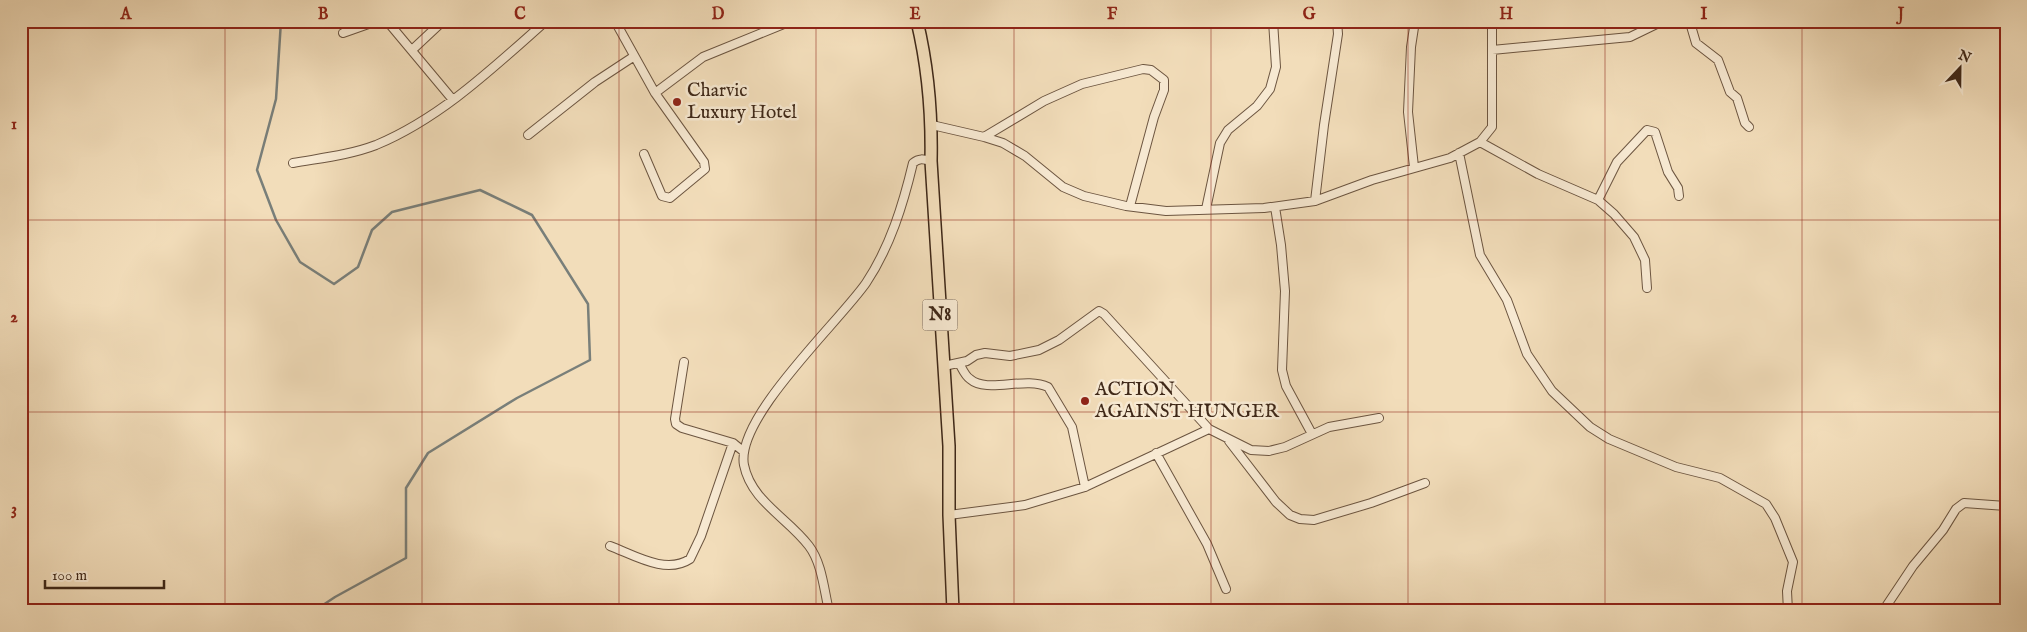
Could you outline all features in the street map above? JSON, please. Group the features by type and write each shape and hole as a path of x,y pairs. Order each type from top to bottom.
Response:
{"highway":[{"name":"N8","path":"917,21 923,46 932,125 931,161 949,446 949,515 953,611"}],"street":[{"path":"343,33 377,21"},
{"path":"387,21 453,100"},
{"path":"412,50 443,21"},
{"path":"294,163 345,154 376,144 410,127 461,95 546,21"},
{"path":"615,21 633,57 655,94 704,162 705,169 670,198 665,198 662,196 644,154"},
{"path":"655,94 703,58 791,21"},
{"path":"1206,210 1220,143 1228,130 1257,106 1270,89 1276,68 1273,21"},
{"path":"1315,201 1324,124 1338,34 1337,21"},
{"path":"1414,167 1408,112 1411,47 1415,21"},
{"path":"932,125 984,137 1003,144 1025,156 1062,187 1084,196 1130,206 1166,211 1206,210 1275,207 1315,201 1414,167 1450,158 1480,142 1492,127 1492,21"},
{"path":"1492,50 1630,37 1663,21"},
{"path":"1687,21 1691,26 1696,43 1718,60 1730,92 1737,98 1744,123 1749,127"},
{"path":"528,135 595,82 633,57"},
{"path":"984,137 1044,101 1082,84 1143,69 1151,70 1164,80 1164,90 1154,117 1130,206"},
{"path":"1598,200 1618,162 1647,130 1655,132 1668,172 1678,188 1679,196"},
{"path":"1480,142 1538,174 1598,200 1614,214 1634,237 1645,260 1647,288"},
{"path":"1459,153 1480,255 1507,300 1527,354 1552,391 1590,427 1609,439 1676,467 1720,478 1766,504 1775,518 1793,562 1788,591 1788,611"},
{"path":"829,611 816,558 809,546 750,485 744,464 743,451 748,435 786,378 866,284 894,228 913,163 923,158 931,161"},
{"path":"1275,207 1281,244 1285,291 1282,370 1286,386 1312,434"},
{"path":"944,366 959,363 985,353 1010,356 1039,350 1059,340 1099,312 1104,314 1209,429 1251,450 1269,451 1285,447 1329,427 1379,418"},
{"path":"684,362 675,419 676,424 682,428 732,443 743,451"},
{"path":"959,363 969,379 978,384 1036,383 1048,387 1072,427 1085,487"},
{"path":"949,515 1025,505 1085,487 1209,429"},
{"path":"1228,439 1276,502 1290,515 1300,519 1314,520 1371,503 1425,483"},
{"path":"610,546 666,566 676,565 690,559 701,536 732,443"},
{"path":"1156,453 1207,544 1226,589"},
{"path":"1883,611 1956,509 1964,503 2006,506"}],"waterway":[{"path":"281,21 276,99 257,170 276,220 300,262 334,284 358,267 372,230 392,212 480,190 532,215 588,304 590,360 517,398 428,453 406,488 406,558 335,597 314,611"}],"place":[{"name":"Charvic Luxury Hotel","path":"677,102"},
{"name":"ACTION AGAINST HUNGER","path":"1085,401"}]}
